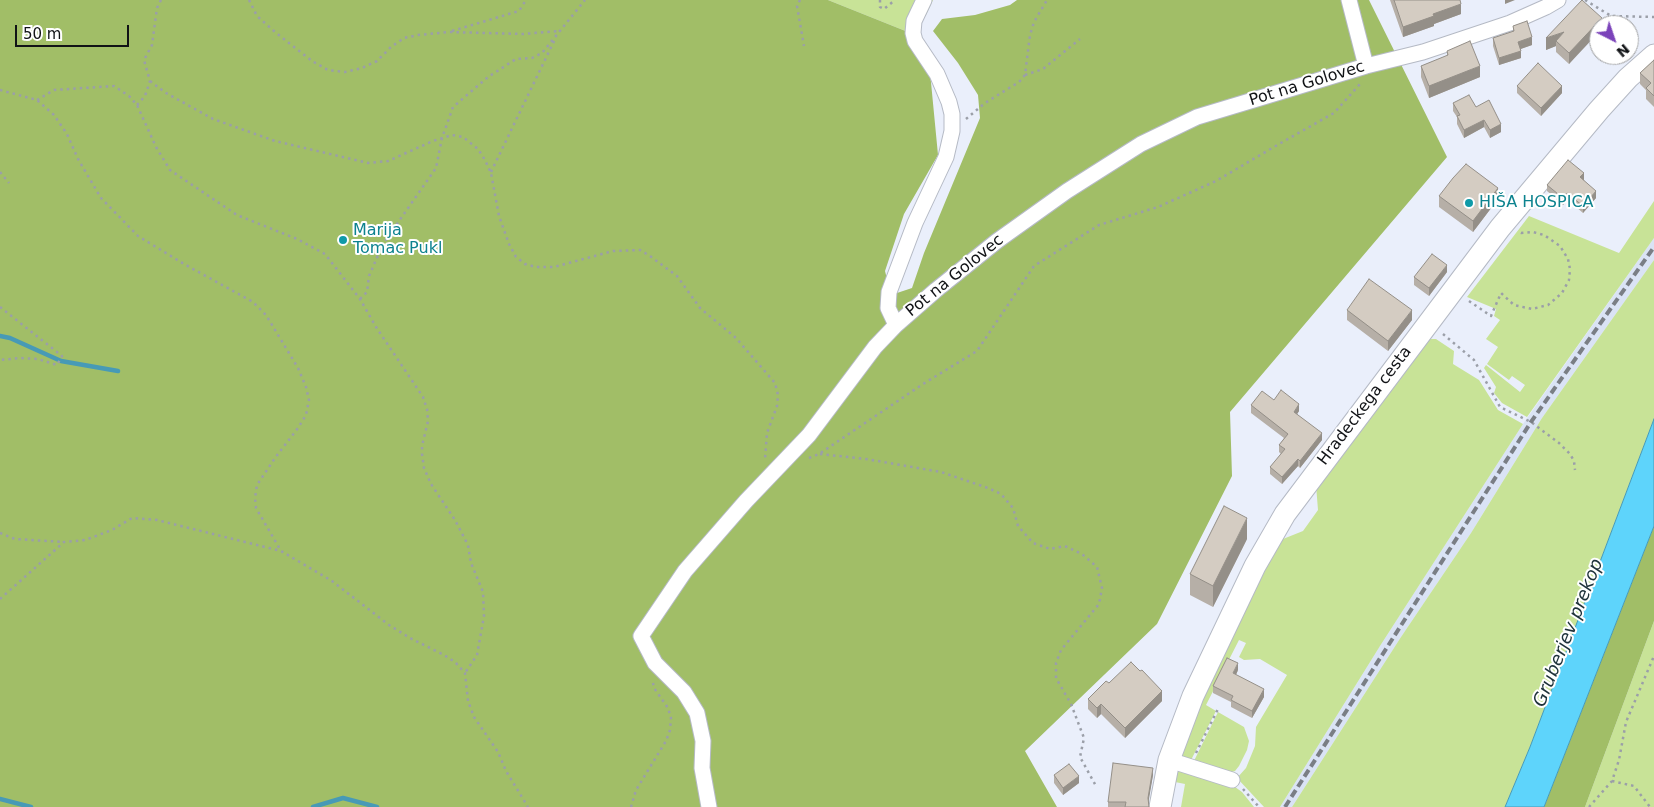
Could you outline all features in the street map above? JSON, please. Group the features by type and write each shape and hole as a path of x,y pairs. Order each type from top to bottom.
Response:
{"street":[{"path":"896,325 888,308 889,292 915,222 946,157 952,131 952,114 949,102 937,74 915,41 913,33 914,21 924,0"},
{"path":"1349,0 1372,65"},
{"name":"Pot na Golovec","path":"709,807 702,768 703,741 697,713 684,692 656,663 641,636 685,571 746,501 809,435 896,325 997,241 1067,191 1141,144 1197,117 1372,65 1423,52 1510,23 1558,0"},
{"name":"Hradeckega cesta","path":"1160,807 1169,760 1203,673 1272,535 1300,492 1500,228 1561,154 1628,78 1654,55"},
{"path":"1169,760 1232,780"}],"path":[{"path":"161,0 157,8 152,45 144,60 150,81 166,93 213,119 275,141 368,163 388,161 452,135 463,138 478,149 491,173 500,216 509,244 516,258 525,264 536,268 554,267 613,251 640,250 677,276 700,308 736,338 775,383 778,395 777,406 767,433 765,462"},
{"path":"249,0 257,16 312,61 328,70 345,72 362,68 377,60 404,38 448,32 523,34 558,31"},
{"path":"448,32 519,11 526,0"},
{"path":"360,299 367,292 369,276 383,244 436,168 442,138 453,107 488,77 516,59 532,58 542,53 585,0"},
{"path":"800,0 798,6 804,46"},
{"path":"880,0 880,7 884,9 895,0"},
{"path":"1025,75 1030,35 1034,22 1047,0"},
{"path":"1585,0 1611,16 1654,17"},
{"path":"491,173 558,31"},
{"path":"952,131 985,103 1019,82 1025,75 1043,69 1080,39"},
{"path":"803,461 819,454 915,389 977,351 1034,266 1099,225 1158,207 1216,181 1334,114 1372,65"},
{"path":"138,105 150,81"},
{"path":"37,100 54,90 114,86 138,105 156,147 170,170 237,215 297,240 324,254 360,299 376,327 423,397 428,421 422,454 424,468 468,545 471,563 483,592 484,616 477,655 465,673"},
{"path":"0,90 37,100 54,115 67,134 88,178 101,198 138,236 253,302 266,315 298,368 309,400 306,415 257,485 254,498 256,508 281,551"},
{"path":"0,172 9,184"},
{"path":"1470,300 1491,316 1501,293 1514,304 1532,309 1548,305 1562,293 1569,280 1570,269 1568,259 1560,246 1544,235 1533,232 1521,233 1518,231"},
{"path":"0,307 62,356 61,361 57,364 38,359 0,360"},
{"path":"1428,323 1467,352 1474,360 1500,407 1531,422 1559,443 1570,454 1575,470"},
{"path":"819,454 866,459 941,472 988,488 1001,494 1013,508 1018,526 1033,543 1050,549 1064,546 1082,554 1097,567 1102,588 1099,604 1061,650 1056,662 1056,678 1071,704 1084,738 1080,757 1096,786"},
{"path":"0,533 15,539 64,542 85,540 112,530 132,518 157,520 281,551 332,581 389,625 444,655 465,673 468,701 474,717 498,752 506,771 528,807"},
{"path":"0,599 64,542"},
{"path":"1589,807 1612,781 1619,760 1626,722 1654,656"},
{"path":"631,807 636,790 666,741 670,730 671,718 668,708 654,688 652,681 651,674 656,663"},
{"path":"1190,766 1219,707"},
{"path":"1232,780 1259,807"},
{"path":"1612,781 1634,786 1650,807"}],"shaded area":[{"path":"1654,238 1654,260 1542,418 1471,533 1401,637 1292,807 1280,807 1380,646 1523,424"}],"green space":[{"path":"0,0 828,0 908,32 930,72 938,155 904,214 885,271 891,295 912,288 924,253 980,118 978,95 958,63 933,31 942,19 975,15 1010,5 1017,0 1369,0 1447,157 1230,412 1232,476 1157,624 1025,751 1057,807 0,807"},
{"path":"828,0 933,0 926,15 908,32"},
{"path":"1654,201 1654,238 1527,417 1502,403 1494,393 1496,387 1484,368 1486,365 1520,392 1525,385 1512,376 1509,380 1487,364 1498,347 1486,339 1500,320 1494,316 1496,309 1467,297 1529,216 1619,253"},
{"path":"1654,260 1654,419 1530,747 1505,807 1292,807 1401,637 1471,533 1542,418"},
{"path":"1424,339 1436,339 1454,351 1453,364 1479,380 1498,410 1523,424 1380,646 1280,807 1264,807 1237,778 1246,768 1255,746 1256,727 1287,675 1260,659 1244,660 1239,657 1246,643 1239,640 1206,705 1216,711 1190,762 1180,758 1187,732 1278,541 1303,531 1318,510 1316,485"},
{"path":"1654,526 1654,621 1585,807 1544,807"},
{"path":"1654,621 1654,807 1585,807"},
{"path":"1218,712 1244,727 1249,741 1239,766 1235,771 1228,773 1193,763"},
{"path":"1178,768 1228,782 1242,792 1254,807 1181,807 1185,784 1175,782"}],"water":[{"name":"Gruberjev prekop","path":"1654,419 1654,526 1544,807 1505,807 1530,747"}],"building":[{"path":"1394,0 1460,0 1461,4 1403,27"},
{"path":"1582,0 1599,15 1589,15 1589,32 1569,53 1556,41 1564,32 1546,38"},
{"path":"1527,21 1532,37 1518,42 1521,51 1499,58 1493,38 1514,31 1513,26"},
{"path":"1470,41 1480,66 1429,86 1421,66 1448,55 1447,51"},
{"path":"1654,60 1654,96 1646,88 1651,83 1640,73"},
{"path":"1538,63 1562,86 1541,108 1517,86"},
{"path":"1469,95 1476,107 1489,100 1501,124 1490,130 1484,120 1464,130 1457,116 1460,115 1453,103"},
{"path":"1568,160 1584,173 1580,177 1596,191 1583,206 1567,193 1563,198 1547,185"},
{"name":"HIŠA HOSPICA","path":"1466,164 1498,188 1473,221 1439,196"},
{"path":"1432,254 1447,265 1429,288 1414,277"},
{"path":"1369,279 1412,310 1388,341 1347,310"},
{"path":"1281,390 1299,404 1294,412 1322,433 1300,461 1298,459 1282,477 1270,467 1285,449 1279,445 1288,434 1251,405 1262,391 1274,400"},
{"path":"1224,506 1247,518 1213,586 1190,574"},
{"path":"1227,658 1238,663 1233,673 1264,689 1252,711 1231,700 1233,696 1213,686"},
{"path":"1131,662 1140,671 1142,670 1162,691 1125,728 1101,704 1097,708 1088,699 1106,681 1109,683"},
{"path":"1113,763 1153,768 1148,798 1149,807 1125,807 1126,802 1108,802"},
{"path":"1069,764 1079,776 1063,788 1054,775"}],"waterway":[{"path":"0,336 10,338 61,361 118,371"},
{"path":"313,807 343,798 377,807"},
{"path":"0,799 31,807"}],"railway":[{"path":"1285,807 1531,422 1654,247"}],"place":[{"name":"HIŠA HOSPICA","path":"1469,203"},
{"name":"Marija Tomac Pukl","path":"343,240"}]}
